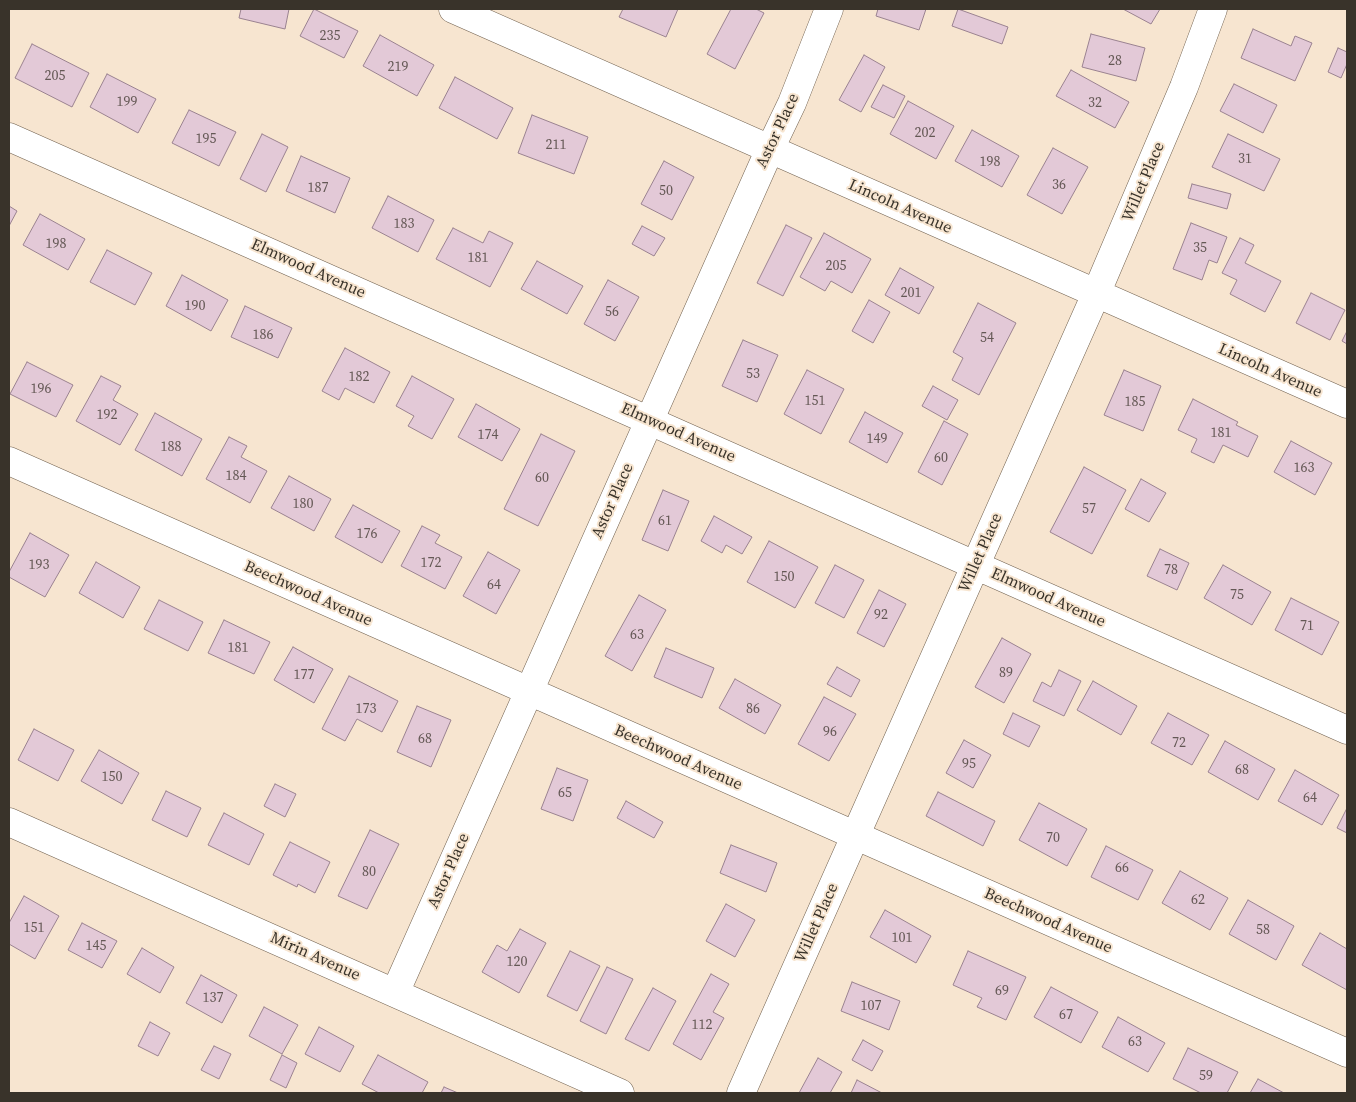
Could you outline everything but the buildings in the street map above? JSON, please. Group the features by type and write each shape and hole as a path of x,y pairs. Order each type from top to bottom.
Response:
{"street":[{"name":"Lincoln Avenue","path":"453,9 1347,404"},
{"name":"Astor Place","path":"395,993 770,149 792,104 830,9"},
{"name":"Willet Place","path":"741,1093 1096,294 1184,87 1213,9"},
{"name":"Elmwood Avenue","path":"9,137 1347,730"},
{"name":"Beechwood Avenue","path":"9,462 1347,1053"},
{"name":"Mirin Avenue","path":"9,822 620,1093"}]}
